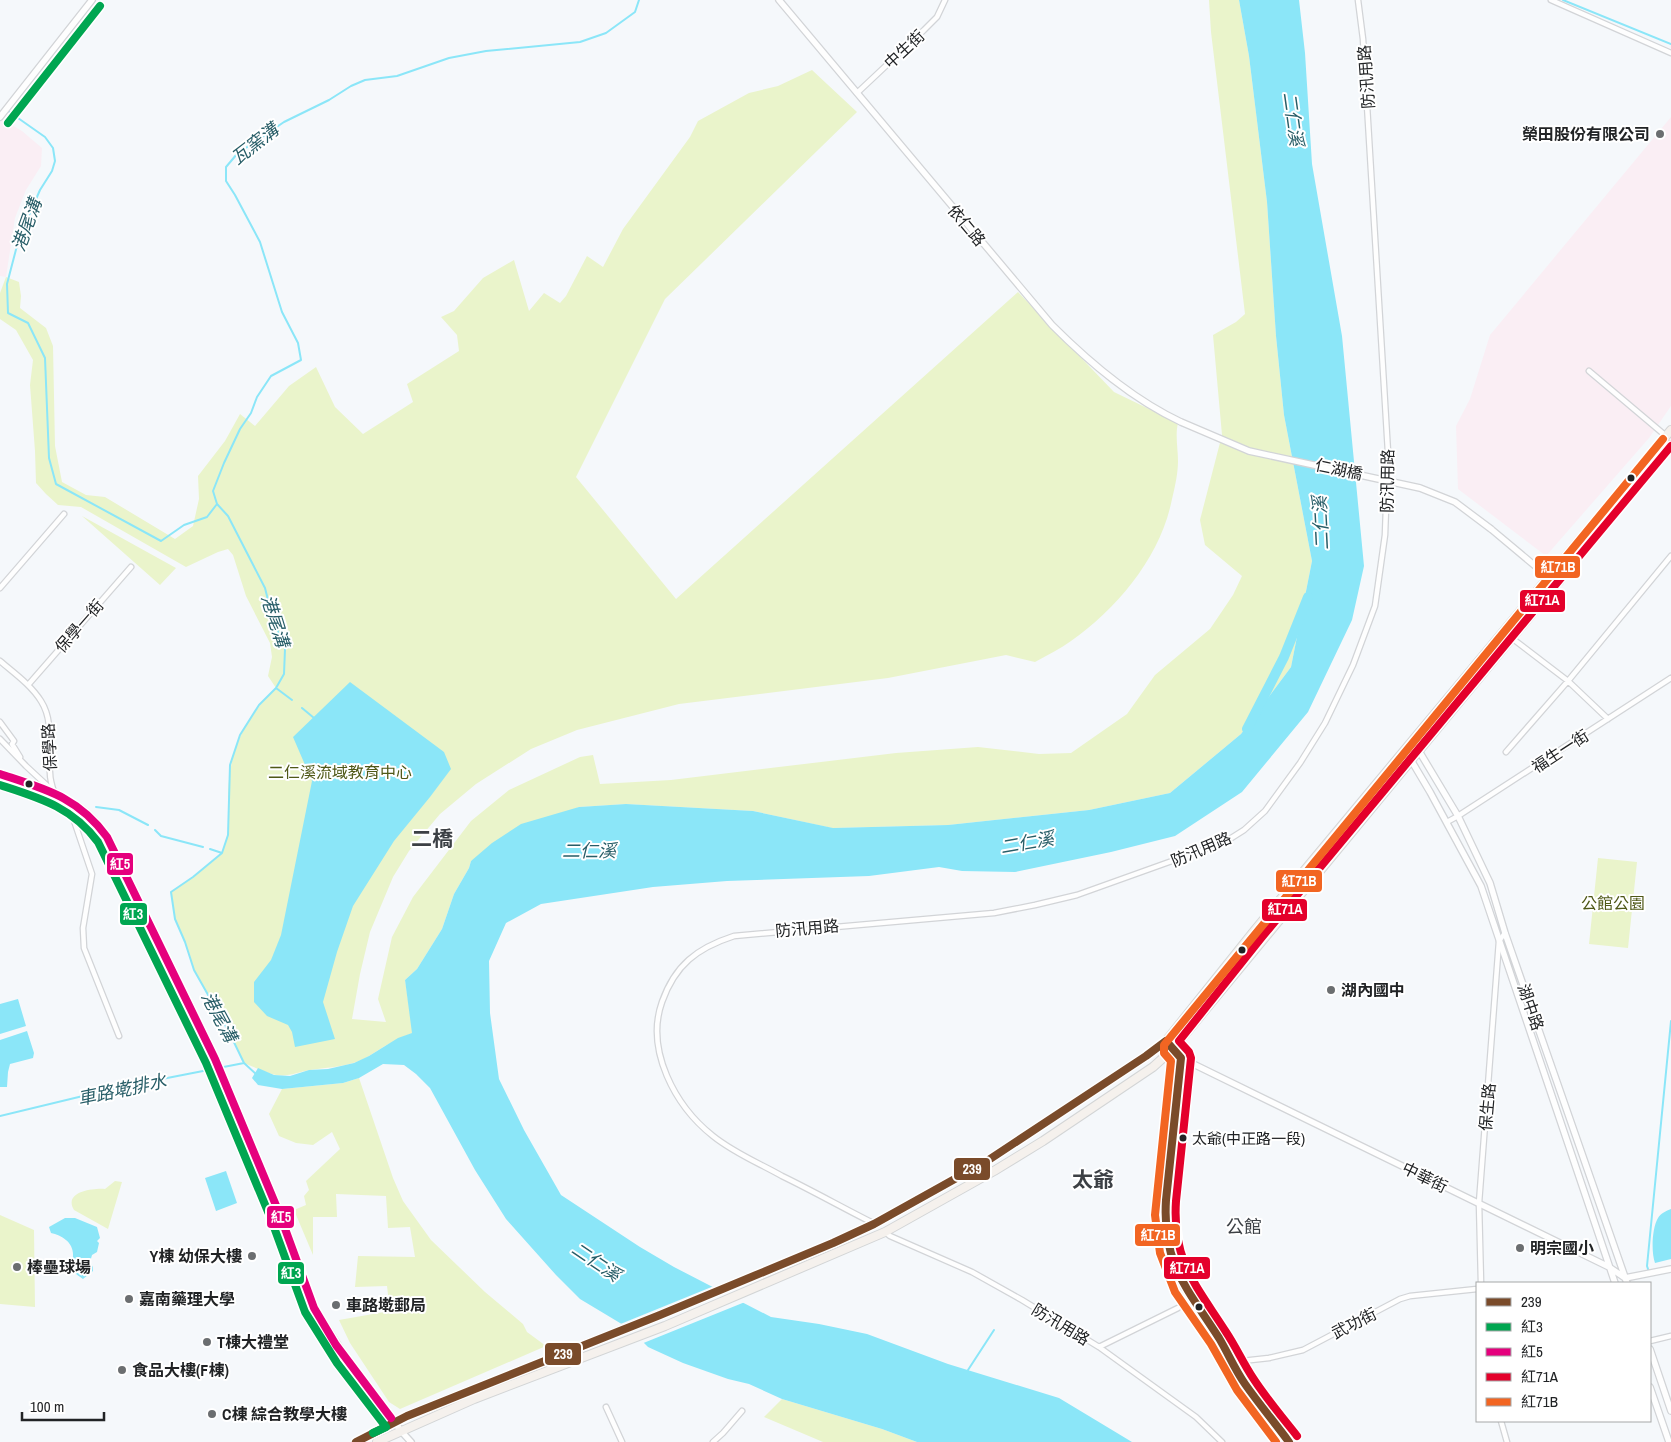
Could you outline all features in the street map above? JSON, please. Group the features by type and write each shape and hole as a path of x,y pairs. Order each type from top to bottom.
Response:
{"main road":[{"path":"356,1442 495,1380 660,1315 874,1224 987,1161 1166,1041 1218,975 1668,433"},
{"path":"377,1442 499,1390 665,1326 884,1232 994,1171 1113,1095 1153,1067 1173,1049 1560,582 1671,445"},
{"path":"0,774 54,792 87,812 107,837 215,1059 280,1215 314,1308 336,1344 401,1431"}],"street":[{"path":"0,117 92,0"},
{"name":"依仁路","path":"779,0 1059,332 1107,376 1181,422"},
{"name":"中生街","path":"857,93 924,30 936,17 945,0"},
{"name":"防汛用路","path":"874,1224 734,1151 712,1136 684,1105 662,1065 658,1044 659,1011 665,993 675,974 698,951 714,942 734,936 994,913 1077,895 1225,842 1244,830 1264,811 1300,763 1325,723 1353,665 1375,606 1385,535 1388,452 1363,39 1358,0"},
{"path":"1551,0 1671,53"},
{"path":"1589,371 1668,433"},
{"name":"仁湖橋","path":"1181,422 1249,450 1420,488 1455,502 1540,570 1550,574 1560,582"},
{"path":"0,588 64,514"},
{"path":"1506,752 1568,681 1671,556"},
{"name":"保學一街","path":"28,685 131,567"},
{"path":"1513,638 1568,681 1608,719"},
{"name":"保學路","path":"0,661 28,685 46,712 49,731 50,775 54,792"},
{"name":"福生一街","path":"1447,822 1671,678"},
{"path":"0,722 14,741 12,744 26,766"},
{"path":"0,739 54,792"},
{"name":"湖中路","path":"1411,744 1419,751 1458,816 1490,883 1626,1281"},
{"name":"湖中路","path":"1403,753 1411,760 1481,886 1615,1282"},
{"path":"67,800 92,874 84,928 84,948 119,1036"},
{"path":"1499,941 1506,933"},
{"name":"保生路","path":"1481,1282 1479,1203 1499,941"},
{"name":"中華街","path":"1166,1041 1182,1058 1610,1267 1626,1281"},
{"path":"1182,1058 1166,1200 1165,1216 1169,1250 1184,1287 1199,1308 1245,1384 1289,1442"},
{"name":"防汛用路","path":"884,1232 972,1272 1099,1347 1196,1417 1222,1442"},
{"path":"1626,1281 1671,1269"},
{"name":"武功街","path":"1232,1362 1269,1358 1303,1350 1400,1299 1410,1296 1476,1290"},
{"path":"1099,1347 1178,1308"},
{"path":"1651,1341 1671,1336"},
{"path":"1651,1352 1671,1411"},
{"path":"1651,1390 1669,1442"},
{"path":"606,1407 622,1442"},
{"path":"713,1442 742,1412"},
{"path":"1501,1422 1507,1442"},
{"path":"401,1431 411,1442"}],"shaded area":[{"path":"1671,117 1671,406 1649,438 1546,556 1458,489 1456,426 1470,399 1490,335"},
{"path":"0,118 22,131 42,148 41,166 26,190 15,218 6,277 0,276"}],"green space":[{"name":"二仁溪流域教育中心","path":"1209,0 1239,0 1249,56 1267,202 1276,336 1284,415 1312,561 1291,667 1241,734 1170,793 1089,810 948,825 832,828 753,811 626,804 579,807 471,861 454,894 442,929 417,969 405,980 413,1033 390,1043 362,1060 340,1066 289,1075 276,1075 244,1063 194,970 175,919 171,892 219,856 225,846 228,826 229,782 234,752 246,725 264,700 276,688 268,676 272,657 270,643 246,596 233,555 228,549 186,567 81,507 58,505 36,483 30,385 33,360 16,330 0,319 0,293 6,277 19,282 20,308 46,328 53,346 55,446 62,482 86,495 105,497 175,539 193,526 199,499 198,476 225,441 240,414 255,426 289,386 316,367 335,407 363,434 413,402 407,384 459,351 457,335 441,317 454,311 483,278 514,260 529,311 544,293 560,303 566,296 587,256 603,267 623,229 690,137 698,121 749,93 778,86 812,70 857,112 665,299 576,477 676,599 1018,292 1114,392 1178,423 1178,466 1174,490 1166,520 1148,560 1121,597 1105,613 1071,641 1035,662 1006,655 888,678 679,704 577,730 531,749 476,784 440,814 409,851 393,877 370,932 352,1019 386,1022 378,999 392,937 413,897 471,821 509,790 580,757 593,755 600,784 671,780 896,753 978,747 1039,754 1071,753 1127,714 1155,675 1210,629 1233,595 1242,576 1205,545 1200,520 1222,435 1213,335 1236,322 1245,314 1211,32"},
{"path":"82,516 176,568 160,585"},
{"name":"公館公園","path":"1598,858 1637,862 1628,948 1589,944"},
{"path":"359,1078 393,1178 403,1201 431,1240 485,1292 523,1324 527,1332 546,1346 400,1409 389,1402 350,1343 339,1320 390,1311 387,1286 355,1287 358,1256 415,1257 410,1227 388,1228 386,1196 336,1194 337,1217 313,1217 313,1255 294,1210 306,1205 304,1196 309,1190 306,1181 340,1149 332,1132 313,1145 296,1143 279,1136 269,1114 282,1089 343,1083"},
{"path":"115,1181 122,1182 108,1229 74,1210 72,1204 76,1195 87,1190 105,1189"},
{"name":"棒壘球場","path":"0,1215 34,1230 35,1307 0,1304"},
{"path":"782,1399 882,1429 917,1442 823,1442 764,1417"}],"water":[{"name":"二仁溪","path":"1239,0 1299,0 1305,53 1312,164 1342,336 1364,566 1352,620 1308,712 1242,792 1175,836 1111,852 1015,872 962,871 939,867 869,876 727,881 653,887 541,904 506,923 489,961 490,1013 499,1079 524,1130 561,1195 674,1267 771,1317 867,1334 948,1364 1059,1398 1132,1442 917,1442 882,1429 782,1399 749,1384 728,1379 683,1363 648,1347 630,1329 580,1299 506,1219 475,1170 430,1088 404,1065 383,1064 359,1078 343,1083 282,1089 258,1085 252,1078 258,1068 274,1075 290,1076 309,1070 328,1069 354,1063 398,1038 412,1033 405,980 417,969 442,929 454,894 471,861 492,843 521,824 579,807 626,804 753,811 833,828 948,825 1089,810 1170,793 1241,734 1291,667 1312,561 1284,415 1276,336 1267,202 1249,56"},
{"path":"350,682 444,752 451,769 394,841 353,906 337,952 323,1002 335,1039 295,1047 292,1032 288,1025 267,1016 254,1002 254,982 271,960 281,935 312,781 293,737"},
{"path":"18,999 26,1026 0,1034 0,1004"},
{"path":"27,1031 34,1053 33,1058 10,1064 7,1087 0,1087 0,1040"},
{"path":"226,1171 237,1203 216,1211 205,1178"},
{"path":"1671,1209 1671,1259 1655,1263 1653,1253 1654,1228 1658,1218 1665,1211"},
{"path":"65,1218 75,1218 97,1227 100,1238 97,1241 99,1243 97,1252 92,1255 90,1262 93,1271 83,1279 76,1274 71,1265 73,1258 72,1247 67,1240 51,1233 49,1227"}],"pier":[{"path":"714,1286 745,1302 641,1344 629,1331 618,1325"}],"waterway":[{"name":"瓦窯溝","path":"217,504 213,491 224,463 240,429 251,413 257,397 271,376 301,360 298,343 282,312 260,242 226,181 226,167 237,154 284,122 365,80 397,76 449,58 486,51 580,42 606,33 635,12 639,0"},
{"path":"1563,0 1671,44"},
{"name":"港尾溝","path":"8,111 45,137 53,148 55,161 52,171 40,190 19,238 7,284 8,313 28,323 45,358 49,458 56,484 161,541 184,525 207,517 217,504 228,516 265,588 272,616 285,649 284,674 276,688 259,705 240,735 230,765 228,835 222,853 171,892 175,919 194,970 244,1063 256,1074"},
{"name":"二仁溪","path":"1247,729 1284,657 1308,597"},
{"path":"276,688 292,700"},
{"path":"302,708 314,718"},
{"path":"96,807 119,810 148,825"},
{"path":"155,830 161,836 203,847"},
{"path":"210,849 222,853"},
{"path":"1649,1272 1647,1266 1671,1021"},
{"name":"車路墘排水","path":"0,1116 116,1088 244,1063"},
{"path":"968,1370 994,1330"}],"transit line":[{"name":"紅3","path":"8,123 100,6"},
{"name":"紅71B","path":"1276,1442 1237,1390 1211,1344 1175,1292 1160,1253 1155,1215 1171,1061 1164,1053 1164,1045 1663,439"},
{"name":"紅71A","path":"1297,1436 1253,1378 1230,1338 1196,1286 1182,1256 1176,1222 1176,1201 1191,1058 1189,1052 1179,1041 1262,937 1671,446"},
{"name":"紅5","path":"0,774 46,790 72,803 96,823 107,837 215,1059 280,1215 314,1308 336,1345 391,1418"},
{"name":"紅3","path":"0,785 29,794 54,805 77,820 98,842 206,1063 271,1219 305,1312 337,1363 386,1427 373,1433"},
{"name":"239","path":"356,1442 407,1416 660,1315 874,1224 987,1161 1166,1041 1181,1058 1166,1200 1168,1242 1173,1259 1187,1289 1219,1338 1241,1379 1289,1442"}],"place":[{"name":"榮田股份有限公司","path":"1660,134"},
{"name":"湖內國中","path":"1331,990"},
{"name":"太爺(中正路一段)","path":"1183,1138"},
{"name":"明宗國小","path":"1520,1248"},
{"name":"Y棟 幼保大樓","path":"252,1256"},
{"name":"棒壘球場","path":"17,1267"},
{"name":"嘉南藥理大學","path":"129,1299"},
{"name":"車路墘郵局","path":"336,1305"},
{"name":"T棟大禮堂","path":"207,1342"},
{"name":"食品大樓(F棟)","path":"122,1370"},
{"name":"C棟 綜合教學大樓","path":"212,1414"}],"district":[{"name":"二橋","path":"432,839"},
{"name":"太爺","path":"1093,1180"},
{"name":"公館","path":"1244,1227"}]}
